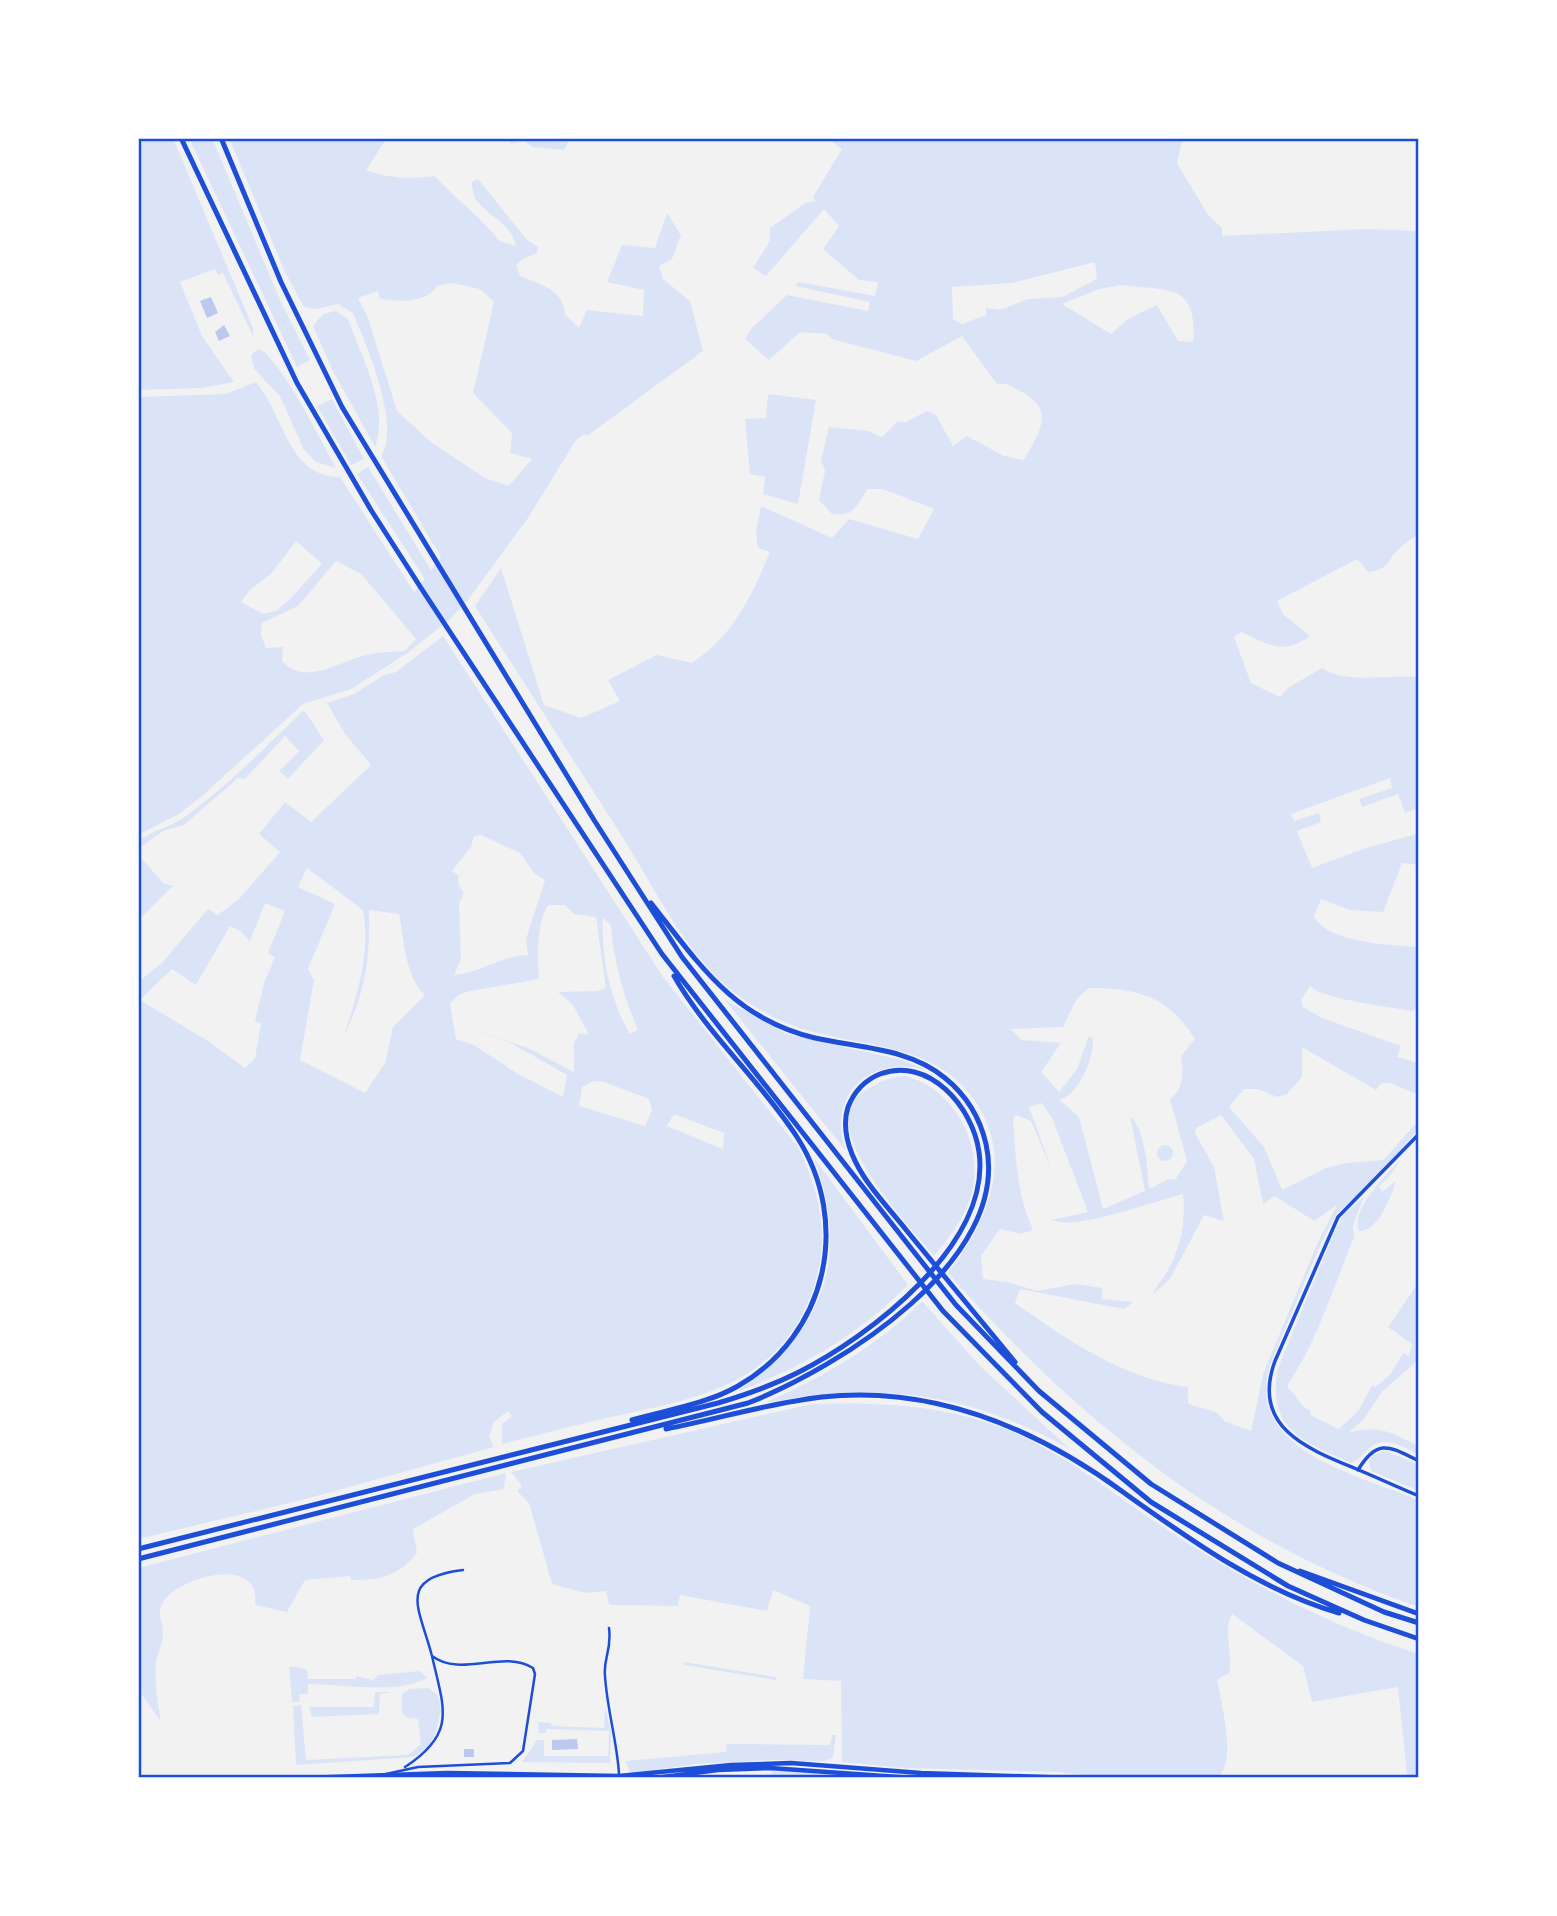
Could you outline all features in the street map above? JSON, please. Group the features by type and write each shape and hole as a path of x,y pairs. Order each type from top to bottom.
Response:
{"highway":[{"path":"181,138 254,297 318,423 378,521 662,954 934,1302 1009,1382 1096,1459 1193,1531 1288,1586 1364,1620"},
{"path":"221,138 281,282 342,407 632,879 682,957 956,1305 1039,1391 1151,1484 1278,1563 1384,1612 1419,1623"},
{"path":"138,1559 580,1445 697,1418 775,1393 845,1356 910,1305 954,1255 978,1215 989,1175 988,1152 981,1127 960,1092 943,1075 915,1060 802,1034 744,1007 706,974 632,879"},
{"path":"575,1437 714,1397 757,1374 775,1359 799,1329 817,1294 824,1268 827,1222 823,1196 809,1159 796,1136 691,1005 662,954"},
{"path":"138,1549 718,1403 777,1382 848,1343 904,1297 948,1248 969,1215 978,1184 979,1151 971,1124 952,1096 932,1079 910,1071 884,1073 859,1089 848,1106 845,1127 853,1157 881,1200 1039,1391"},
{"path":"580,1445 824,1397 886,1397 942,1404 1009,1424 1044,1441 1254,1576 1306,1604 1419,1639"},
{"path":"1278,1563 1419,1614"}],"main road":[{"path":"303,1778 447,1775 619,1777 731,1765 792,1763 921,1773 1073,1778"},
{"path":"655,1778 718,1770 770,1768 913,1778"}],"street":[{"path":"1419,1134 1338,1217 1271,1377 1274,1409 1286,1433 1311,1451 1419,1496"},
{"path":"1359,1470 1369,1453 1382,1447 1419,1461"},
{"path":"386,1776 401,1770 434,1745 441,1731 444,1704 417,1608 417,1591 421,1584 440,1573 463,1570"},
{"path":"609,1628 612,1647 606,1661 605,1678 619,1777"},
{"path":"401,1770 510,1763 523,1751 535,1674 533,1668 517,1662 448,1663 432,1656"}],"shaded area":[{"path":"138,138 173,138 253,328 253,336 223,273 218,275 215,269 180,282 202,336 234,382 202,388 138,390"},
{"path":"189,138 212,138 280,300 310,360 297,367"},
{"path":"229,138 387,138 366,170 400,178 435,176 499,241 516,246 509,231 475,198 471,183 478,179 527,240 538,247 537,253 522,259 516,266 520,276 555,293 560,298 565,314 579,328 587,310 643,316 644,290 607,282 622,245 655,248 667,213 681,235 672,259 659,266 663,279 690,301 703,351 587,436 585,434 576,440 528,518 468,600 448,621 406,654 351,689 303,704 202,796 179,814 138,835 138,397 226,394 256,382 298,456 309,467 322,474 340,477 414,592 425,579 357,474 368,467 431,570 441,557 381,456 386,442 385,406 353,313 338,304 316,309 304,307 285,272","holes":["451,283 480,289 494,302 473,393 512,433 510,453 532,459 509,486 485,478 432,443 397,411 368,318 358,298 378,291 380,299 419,299 437,286","296,541 322,564 276,611 263,614 241,602 251,589 272,573","336,561 361,574 416,639 405,651 371,654 323,670 301,672 282,661 283,647 266,648 261,635 262,623 298,606"]},
{"path":"505,138 569,140 564,150 533,147 522,140 511,144"},
{"path":"827,138 1183,138 1177,163 1208,215 1222,228 1222,236 1366,229 1419,231 1419,534 1401,547 1381,569 1368,572 1357,559 1277,601 1283,614 1310,636 1300,642 1283,647 1268,644 1241,632 1234,637 1251,683 1280,697 1288,688 1322,668 1355,678 1419,677 1419,808 1405,813 1398,794 1362,807 1359,799 1392,788 1390,778 1291,814 1294,821 1319,813 1321,822 1297,831 1312,868 1363,849 1416,834 1419,865 1402,863 1383,912 1350,910 1321,899 1314,916 1321,925 1346,937 1419,947 1419,1008 1412,1011 1357,1002 1328,995 1310,986 1301,1000 1303,1007 1322,1018 1401,1046 1397,1057 1419,1063 1419,1095 1390,1083 1381,1083 1376,1090 1302,1047 1302,1077 1287,1094 1277,1097 1258,1089 1244,1089 1229,1107 1264,1147 1282,1190 1326,1168 1383,1160 1419,1120 1419,1129 1366,1188 1337,1213 1322,1241 1272,1360 1266,1391 1272,1416 1288,1437 1310,1454 1337,1468 1419,1500 1419,1607 1350,1580 1284,1549 1221,1512 1104,1427 1050,1379 998,1327 948,1273 983,1215 994,1173 990,1130 980,1109 965,1088 928,1061 787,1023 754,1006 726,986 708,968 677,927 475,606 501,568 544,705 581,718 620,701 608,680 657,655 692,663 719,641 748,600 770,552 758,548 756,533 761,506 832,538 849,519 918,539 934,509 883,489 867,489 857,505 845,513 832,514 819,500 825,471 821,460 829,427 868,431 882,437 897,422 906,422 927,411 936,415 953,446 967,436 1004,456 1024,460 1039,431 1042,414 1039,407 1032,399 1012,387 997,384 962,336 916,361 832,339 827,334 800,332 769,360 745,339 751,329 787,295 868,311 870,302 795,286 799,282 875,296 878,282 859,280 823,249 839,226 824,209 766,276 753,268 770,241 770,228 805,203 816,201 813,197 842,149","holes":["1095,262 1097,279 1062,297 1028,299 1000,310 986,308 986,315 962,324 953,319 952,287 1012,283","1120,285 1176,293 1190,309 1193,342 1178,341 1157,305 1128,319 1111,334 1062,304 1096,290","1089,988 1122,990 1150,997 1174,1013 1195,1039 1181,1056 1182,1080 1170,1099 1187,1161 1175,1180 1169,1179 1149,1189 1143,1140 1130,1116 1145,1191 1103,1209 1079,1117 1060,1100 1073,1091 1084,1074 1091,1056 1093,1039 1089,1036 1077,1069 1059,1092 1041,1072 1061,1043 1022,1040 1011,1029 1063,1027 1077,998","1042,1103 1052,1118 1088,1212 1051,1220 1079,1222 1183,1194 1184,1214 1179,1244 1167,1272 1153,1294 1170,1279 1204,1215 1224,1221 1214,1167 1195,1133 1196,1128 1221,1115 1254,1159 1263,1204 1275,1196 1314,1221 1337,1205 1318,1242 1263,1374 1251,1431 1224,1421 1217,1413 1188,1403 1188,1387 1164,1383 1119,1367 1076,1344 1015,1303 1020,1289 1124,1309 1133,1302 1102,1299 1102,1288 1075,1284 1037,1291 1008,1282 983,1279 981,1256 1000,1229 1021,1234 1033,1230 1018,1176 1013,1120 1016,1115 1031,1121 1053,1173 1029,1107"]},
{"path":"336,311 348,319 373,386 379,417 375,447 332,369 313,326 323,314"},
{"path":"258,349 277,366 288,382 336,468 316,462 304,450 280,396 254,369 251,355"},
{"path":"768,394 816,400 798,504 763,494 765,477 750,474 745,419 766,418"},
{"path":"332,399 364,459 351,465 317,406"},
{"path":"443,636 663,977 798,1147 817,1198 822,1232 819,1268 814,1286 800,1319 781,1345 759,1366 706,1393 502,1444 502,1424 512,1416 508,1411 494,1422 489,1437 494,1447 302,1500 138,1539 138,982 162,963 208,909 218,915 239,899 280,852 259,834 285,802 311,822 371,765 345,734 327,703 354,694 384,675 396,672","holes":["481,835 520,853 534,873 545,880 526,939 528,955 454,975 461,959 459,904 464,893 459,886 458,875 452,871 471,847 474,836","307,868 363,910 364,958 344,1036 365,974 369,944 369,910 399,914 409,968 425,995 393,1027 385,1063 365,1093 300,1060 314,980 308,969 335,904 298,887","265,903 285,911 268,953 275,957 264,983 255,1021 261,1024 255,1058 245,1068 208,1041 140,1000 172,969 196,985 230,926 250,941","549,905 565,905 574,914 596,917 606,988 597,991 558,992 573,1005 589,1035 579,1033 574,1043 574,1072 528,1048 463,1026 511,1043 567,1075 563,1097 518,1074 474,1045 456,1039 450,1004 458,995 470,991 539,979 538,951 542,919","603,918 611,925 620,979 638,1030 630,1034 612,993 604,948","594,1081 604,1082 649,1099 652,1110 645,1126 579,1106 582,1087","674,1114 724,1133 723,1149 667,1126"]},
{"path":"304,710 324,740 288,779 279,771 299,751 285,736 245,779 238,778 184,825 163,831 138,849 138,841 181,820 202,804"},
{"path":"138,854 163,883 173,886 138,921"},
{"path":"725,1000 787,1034 902,1060 924,1069 904,1066 886,1068 870,1074 857,1084 847,1097 842,1113 841,1131 846,1151"},
{"path":"905,1076 922,1082 950,1105 969,1137 973,1155 975,1173 966,1209 957,1226 934,1256 887,1200 870,1175 856,1150 849,1127 851,1107 865,1091 884,1081"},
{"path":"1162,1145 1168,1145 1173,1153 1171,1159 1162,1161 1157,1156 1157,1150"},
{"path":"814,1158 908,1285 869,1320 829,1348 736,1392 766,1369 791,1344 809,1318 822,1290 829,1261 830,1229 825,1195"},
{"path":"1400,1160 1390,1176 1379,1186 1382,1192 1396,1181 1383,1212 1372,1226 1359,1231 1357,1223 1364,1203"},
{"path":"1364,1197 1353,1225 1354,1237 1324,1313 1308,1350 1287,1386 1304,1407 1311,1411 1310,1415 1339,1429 1359,1410 1372,1385 1375,1387 1390,1375 1403,1353 1409,1356 1412,1344 1388,1327 1419,1282 1419,1359 1382,1392 1363,1420 1349,1432 1378,1430 1393,1434 1419,1447 1419,1455 1394,1444 1381,1442 1351,1463 1318,1448 1292,1431 1283,1420 1276,1389 1278,1368 1334,1233 1344,1214"},
{"path":"922,1301 980,1366 1070,1449 994,1414 922,1396 847,1393 764,1403 849,1359 887,1332"},
{"path":"812,1404 915,1407 966,1416 1015,1433 1058,1456 1181,1539 1267,1589 1356,1631 1419,1654 1419,1778 1407,1775 1398,1687 1312,1702 1303,1666 1232,1614 1228,1629 1229,1673 1217,1680 1227,1746 1223,1770 1217,1778 1106,1778 1058,1772 903,1768 842,1762 841,1681 803,1679 810,1606 773,1590 767,1611 680,1595 678,1606 609,1605 606,1591 585,1593 552,1584 529,1503 517,1491 522,1486 511,1472"},
{"path":"1386,1451 1419,1465 1419,1491 1371,1471 1369,1461 1373,1455"},
{"path":"506,1473 504,1489 475,1494 413,1529 417,1553 404,1567 380,1578 351,1580 350,1576 305,1580 287,1612 255,1605 254,1589 246,1579 234,1575 202,1578 173,1592 164,1600 160,1609 163,1636 156,1677 161,1722 138,1689 138,1568"},
{"path":"684,1662 776,1677 776,1680 684,1665"},
{"path":"289,1666 307,1669 308,1679 356,1679 356,1676 373,1680 378,1675 420,1671 427,1678 415,1683 386,1687 308,1684 308,1694 299,1694 300,1702 292,1702"},
{"path":"428,1688 438,1695 441,1711 435,1735 427,1748 413,1757 296,1765 293,1706 301,1705 306,1760 408,1755 421,1744 418,1719 408,1718 402,1713 402,1694 409,1689"},
{"path":"375,1692 393,1692 380,1694 379,1714 312,1717 309,1707 374,1707"},
{"path":"605,1707 611,1731 610,1763 522,1762 537,1740 544,1740 544,1756 608,1756 609,1731 547,1729 546,1733 539,1733 538,1722 551,1723 552,1726 604,1728"},
{"path":"832,1735 836,1735 833,1758 824,1761 771,1760 697,1764 630,1773 626,1761 726,1752 727,1744 830,1745"},
{"path":"770,1768 893,1778 773,1778"}],"building":[{"path":"211,297 218,313 207,318 200,301"},
{"path":"224,325 230,336 219,341 215,332"},
{"path":"577,1739 578,1749 552,1750 552,1740"},
{"path":"464,1749 474,1749 474,1757 464,1757"}]}
